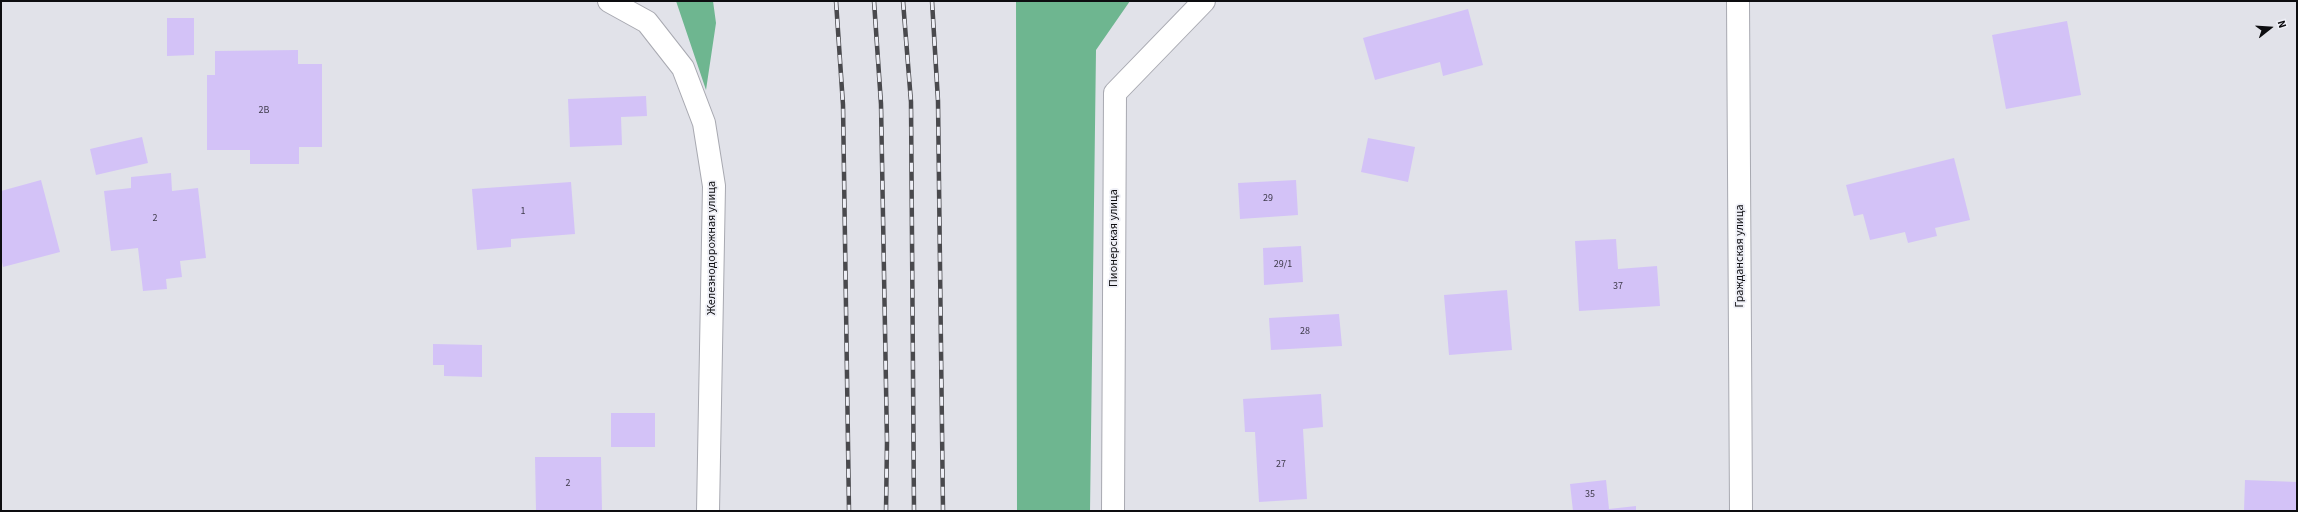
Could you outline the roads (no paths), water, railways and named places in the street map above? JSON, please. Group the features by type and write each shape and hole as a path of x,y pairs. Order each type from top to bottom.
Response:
{"street":[{"name":"Железнодорожная улица","path":"609,1 647,22 652,27 683,68 704,123 714,186 708,511"},
{"name":"Пионерская улица","path":"1113,511 1115,93 1204,1"},
{"name":"Гражданская улица","path":"1738,1 1741,511"}],"railway":[{"path":"836,1 843,105 849,511"},
{"path":"874,1 881,104 887,442 886,511"},
{"path":"903,1 911,102 914,511"},
{"path":"932,1 938,101 943,511"}]}
